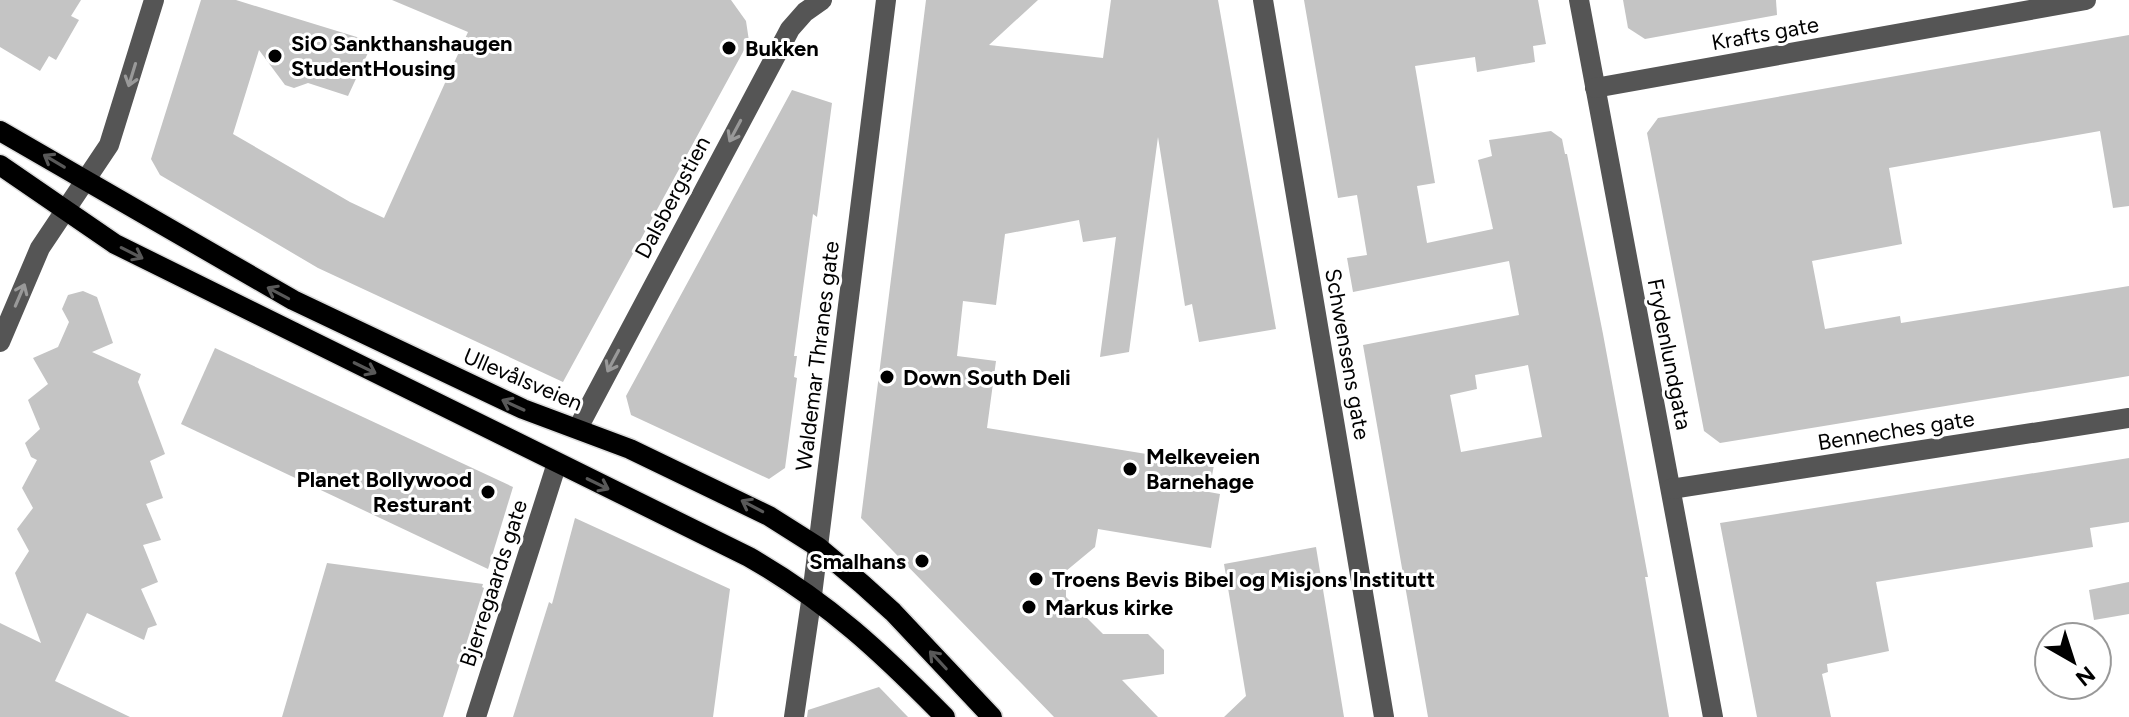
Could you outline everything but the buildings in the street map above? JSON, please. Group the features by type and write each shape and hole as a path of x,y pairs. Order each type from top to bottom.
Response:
{"main road":[{"name":"Ullevålsveien","path":"0,131 293,300 523,409 578,428 744,502 818,547 893,612 992,717"},
{"path":"0,165 127,250 749,557 812,595 872,645 945,717"}],"street":[{"path":"0,342 40,248 87,181 117,126 154,0"},
{"name":"Waldemar Thranes gate","path":"794,717 886,0"},
{"name":"Schwensens gate","path":"1263,0 1384,717"},
{"name":"Frydenlundgata","path":"1579,0 1713,717"},
{"name":"Krafts gate","path":"1595,88 2086,0"},
{"name":"Dalsbergstien","path":"578,428 771,62 806,4"},
{"name":"Benneches gate","path":"1671,489 2129,418"},
{"name":"Bjerregaards gate","path":"476,717 557,463"}],"place":[{"name":"Bukken","path":"729,48"},
{"name":"SiO Sankthanshaugen StudentHousing","path":"275,56"},
{"name":"Down South Deli","path":"887,377"},
{"name":"Melkeveien Barnehage","path":"1130,469"},
{"name":"Planet Bollywood Resturant","path":"488,492"},
{"name":"Smalhans","path":"922,561"},
{"name":"Troens Bevis Bibel og Misjons Institutt","path":"1036,579"},
{"name":"Markus kirke","path":"1029,607"}]}
